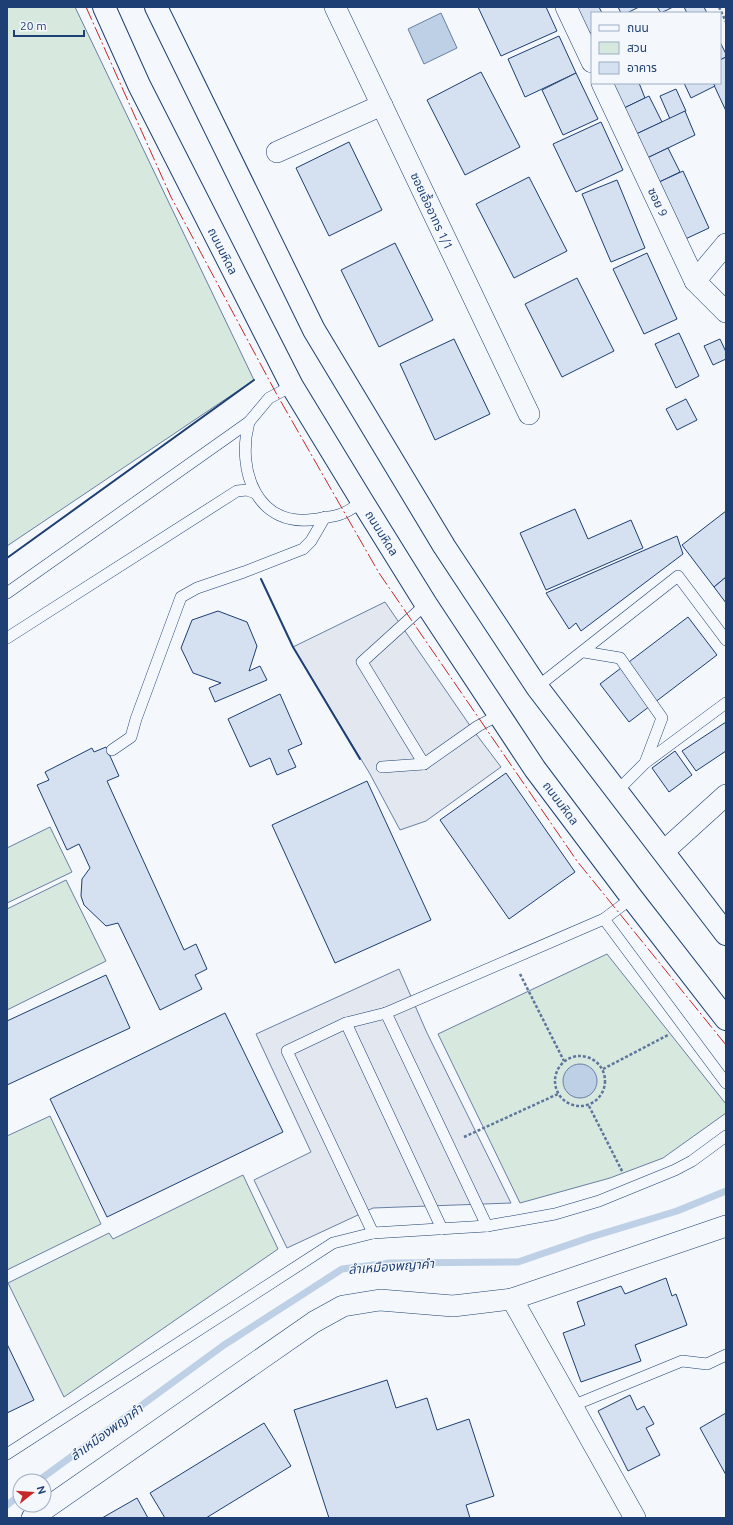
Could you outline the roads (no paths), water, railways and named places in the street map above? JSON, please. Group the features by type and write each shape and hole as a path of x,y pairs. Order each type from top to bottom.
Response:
{"main road":[{"name":"ถนนมหิดล","path":"104,7 140,86 292,386 362,502 426,604 535,769 632,898 726,1019"},
{"path":"156,7 314,330 444,546 537,687 726,934"}],"street":[{"name":"ซอยเอื้ออาทร 1/1","path":"335,7 529,414"},
{"path":"566,7 591,60"},
{"name":"ซอย 9","path":"602,84 695,281 723,311 726,312"},
{"path":"277,152 382,105"},
{"path":"695,281 726,244"},
{"path":"663,852 726,795"},
{"path":"32,1518 314,1322 343,1306 380,1300 453,1306 512,1299 726,1226"},
{"path":"512,1299 635,1518"}],"lane":[{"path":"7,593 249,422 269,398 292,386"},
{"path":"249,422 245,442 244,461 255,493 270,509 280,516 303,520 340,514 362,502"},
{"path":"7,638 237,491 246,490 255,493"},
{"path":"112,750 131,737 136,719 181,597 197,588 244,572 303,549 311,541 325,517"},
{"path":"537,687 584,652 678,576 726,640"},
{"path":"424,764 362,662 406,620 426,604"},
{"path":"584,652 620,658 662,718 645,763"},
{"path":"617,791 645,763 726,703"},
{"path":"382,767 424,764 478,726 499,715"},
{"path":"373,1234 287,1051 346,1023 386,1013 604,919 632,898"},
{"path":"604,919 726,1083"},
{"path":"386,1013 449,1143 487,1226"},
{"path":"346,1023 442,1229"},
{"path":"7,1454 333,1243 373,1234 487,1226 555,1214 600,1201 692,1161 726,1136"},
{"path":"572,1406 682,1361 707,1364 726,1355"}],"water":[{"path":"441,13 457,48 424,64 408,29"},
{"path":"580,1064 592,1069 597,1081 592,1093 580,1098 568,1093 563,1081 568,1069"}],"waterway":[{"name":"ลำเหมืองพญาคำ","path":"49,1473 224,1345 342,1269 390,1263 518,1262 591,1237 677,1211 726,1191"},
{"name":"ลำเหมืองพญาคำ","path":"7,1505 12,1501"}]}
